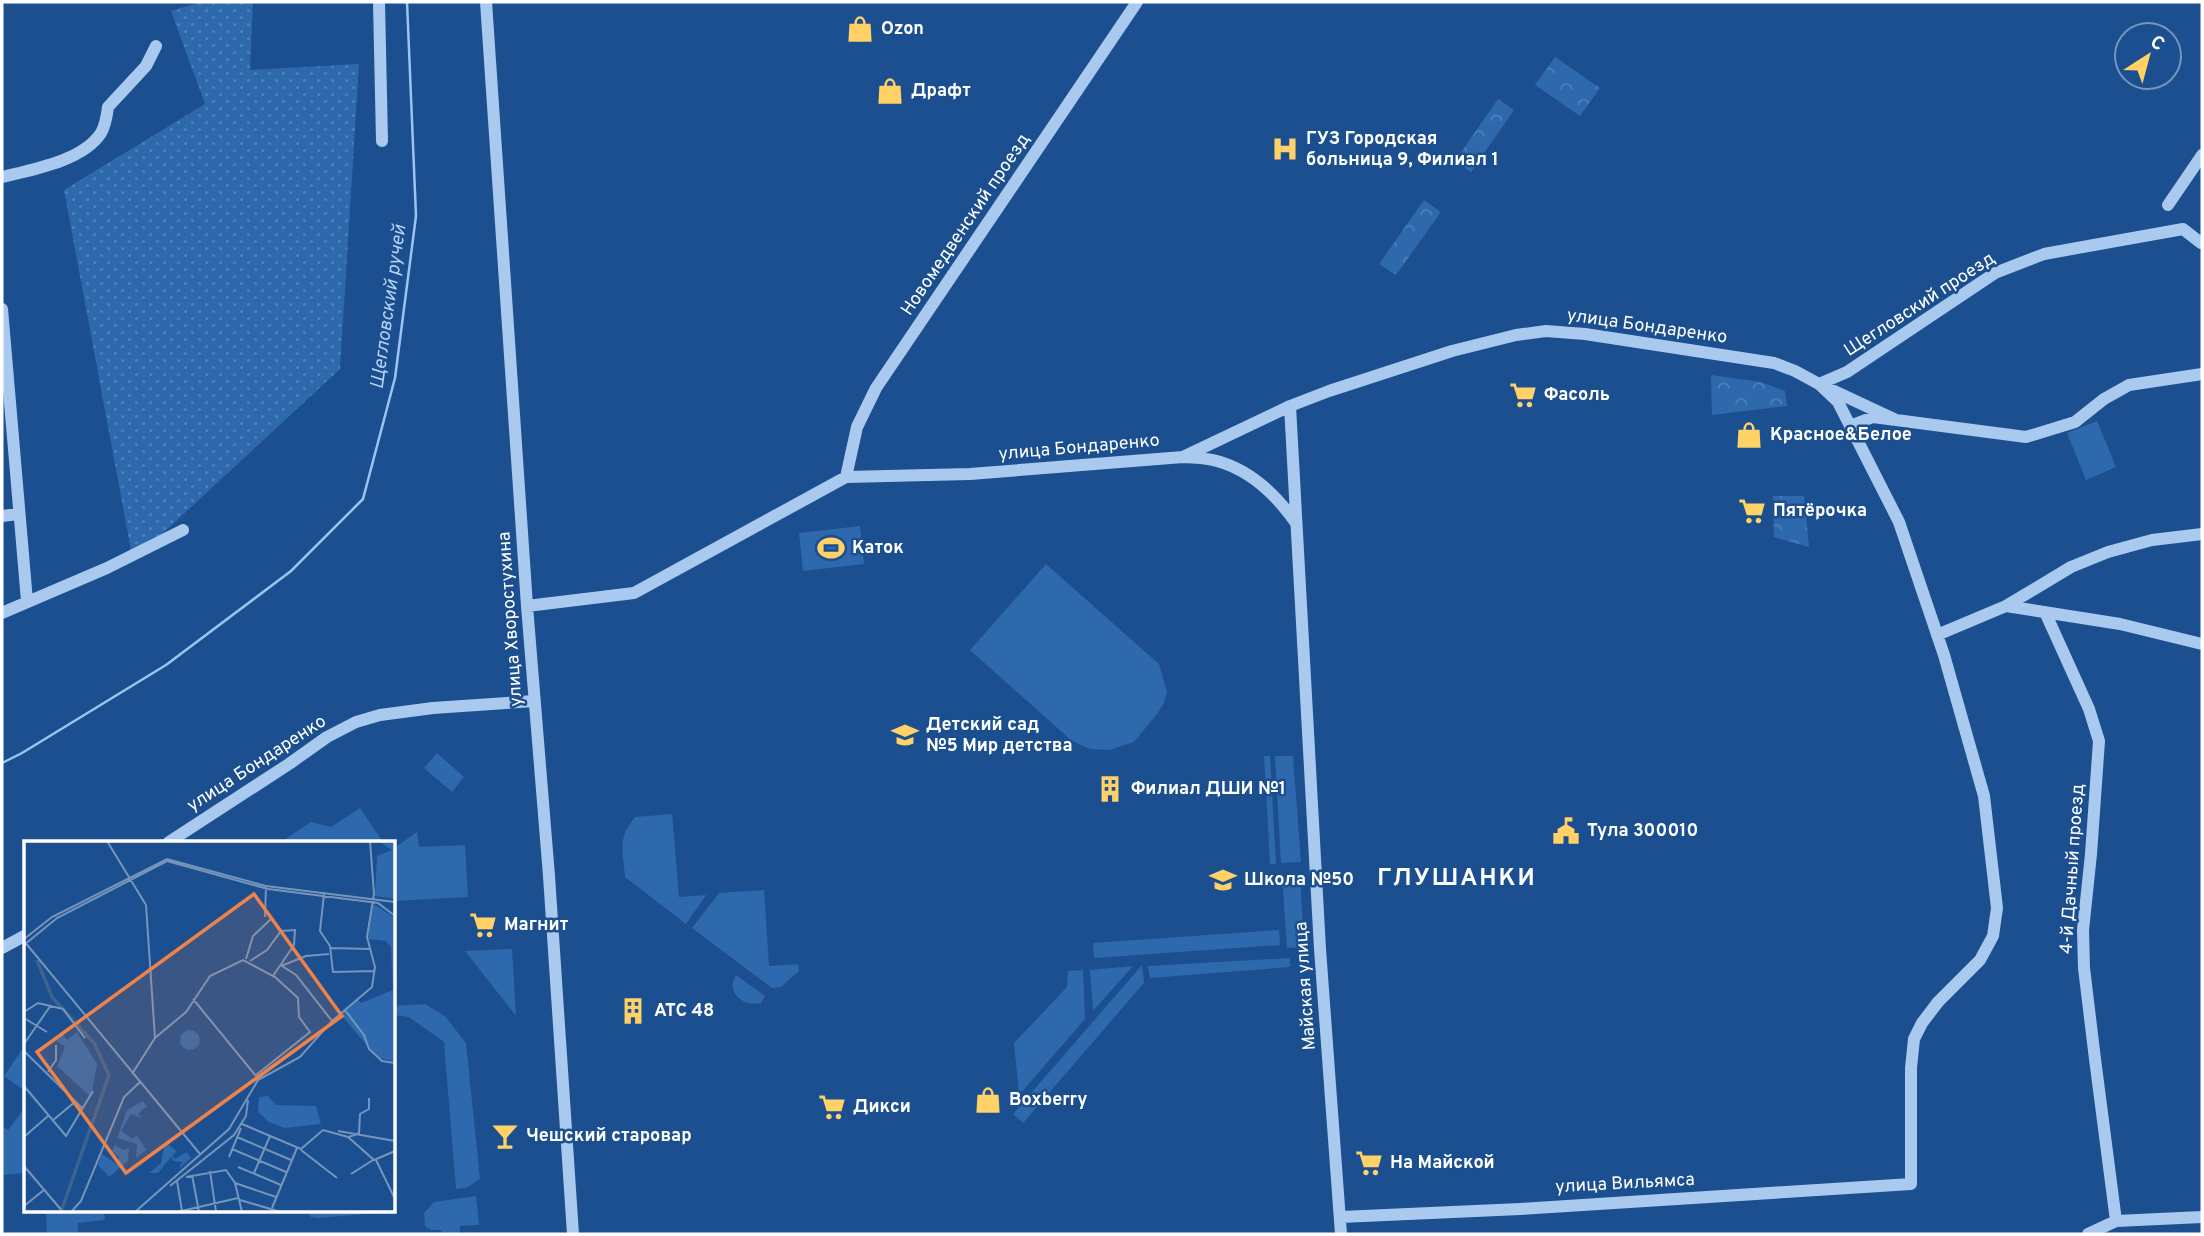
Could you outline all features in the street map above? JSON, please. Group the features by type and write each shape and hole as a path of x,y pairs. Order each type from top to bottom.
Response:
{"street":[{"path":"379,2 382,141"},
{"name":"улица Хворостухина","path":"486,2 573,1234"},
{"name":"Новомедвенский проезд","path":"846,477 857,427 876,388 1137,2"},
{"path":"2,177 44,167 84,148 100,134 108,107 146,66 156,46"},
{"path":"2168,205 2202,155"},
{"name":"Щегловский проезд","path":"1819,384 1847,372 1995,273 2044,254 2183,229 2201,243"},
{"path":"2,309 27,601"},
{"name":"улица Бондаренко","path":"527,606 634,593 846,477 970,474 1184,457 1290,406 1329,391 1452,351 1516,335 1546,331 1585,334 1774,363 1819,384 1838,401 1899,522 1937,635 1984,796 1997,908 1993,936 1980,960 1938,1002 1914,1038 1911,1068 1911,1184"},
{"path":"1850,426 1872,417 2026,437 2076,422 2104,400 2130,385 2202,374"},
{"path":"1819,384 1896,420"},
{"name":"Майская улица","path":"1290,406 1320,948 1341,1234"},
{"path":"1184,457 1215,460 1246,474 1273,495 1297,525"},
{"path":"2,516 18,514"},
{"path":"2,613 107,568 183,530"},
{"path":"1937,635 2006,606 2071,567 2108,552 2152,540 2202,534"},
{"path":"2006,606 2120,624 2202,644"},
{"name":"4-й Дачный проезд","path":"2045,612 2089,709 2099,741 2091,854 2082,930 2084,968 2116,1221"},
{"name":"улица Бондаренко","path":"171,841 327,737 356,722 380,715 433,708 534,701"},
{"path":"2,948 24,935"},
{"name":"улица Вильямса","path":"1341,1217 1520,1209 1911,1184"},
{"path":"2088,1234 2116,1221 2202,1217"}],"green space":[{"path":"201,2 253,2 250,70 359,64 340,369 133,561 64,190 205,104 171,11"},
{"path":"1555,57 1600,88 1580,116 1535,85"},
{"path":"1498,99 1514,110 1471,172 1455,161"},
{"path":"1424,200 1441,212 1396,275 1379,264"},
{"path":"1711,375 1761,382 1785,391 1787,406 1712,415"},
{"path":"2097,421 2116,467 2086,480 2067,433"},
{"path":"1773,496 1804,496 1809,547 1774,537"},
{"name":"Каток","path":"860,526 864,564 803,571 799,533"},
{"path":"1046,564 1159,664 1167,692 1164,703 1134,742 1109,750 1090,749 1072,741 970,650"},
{"path":"437,753 464,777 452,792 424,768"},
{"path":"1264,756 1270,756 1276,864 1270,864"},
{"path":"1275,756 1293,756 1301,862 1281,863"},
{"path":"360,808 382,841 282,841 311,822 331,827"},
{"path":"672,814 679,897 706,895 686,924 625,877 623,839 629,825 635,817"},
{"path":"417,832 419,847 465,845 468,897 396,901 396,847"},
{"path":"1300,874 1304,947 1287,948 1282,875"},
{"path":"764,890 769,966 798,964 799,971 781,987 772,988 692,928 719,893"},
{"path":"1279,930 1280,945 1094,958 1093,943"},
{"path":"512,949 516,1016 465,951"},
{"path":"1290,958 1290,967 1150,978 1148,966"},
{"path":"1142,965 1144,983 1023,1123 1013,1114"},
{"path":"1133,966 1093,1011 1090,970"},
{"path":"1083,970 1085,1019 1019,1095 1014,1043 1067,987 1068,971"},
{"path":"736,975 765,996 761,1003 748,1003 738,997 733,987"},
{"path":"425,1004 445,1016 466,1043 480,1179 466,1188 456,1189 444,1042 409,1017 396,1015 396,1006"},
{"path":"24,1047 24,1091 4,1076"},
{"path":"24,1109 24,1173 2,1175 2,1126 8,1130"},
{"path":"476,1196 479,1225 460,1226 460,1234 442,1234 441,1230 431,1230 425,1226 424,1213 434,1202"},
{"path":"46,1212 104,1212 105,1220 78,1223 78,1234 47,1234"},
{"path":"306,1212 380,1212 317,1218"}],"waterway":[{"name":"Щегловский ручей","path":"2,763 166,665 291,571 363,499 395,378 416,216 407,2"}],"place":[{"name":"Ozon","path":"860,29"},
{"name":"Драфт","path":"890,91"},
{"name":"ГУЗ Городская больница 9, Филиал 1","path":"1285,149"},
{"name":"Фасоль","path":"1523,395"},
{"name":"Красное&Белое","path":"1749,435"},
{"name":"Пятёрочка","path":"1752,511"},
{"name":"Каток","path":"831,548"},
{"name":"Детский сад №5 Мир детства","path":"905,735"},
{"name":"Филиал ДШИ №1","path":"1110,789"},
{"name":"Тула 300010","path":"1566,831"},
{"name":"Школа №50","path":"1223,880"},
{"name":"Магнит","path":"483,925"},
{"name":"АТС 48","path":"633,1011"},
{"name":"Boxberry","path":"988,1100"},
{"name":"Дикси","path":"832,1107"},
{"name":"Чешский старовар","path":"505,1136"},
{"name":"На Майской","path":"1369,1163"}],"district":[{"name":"ГЛУШАНКИ","path":"1457,879"}]}
